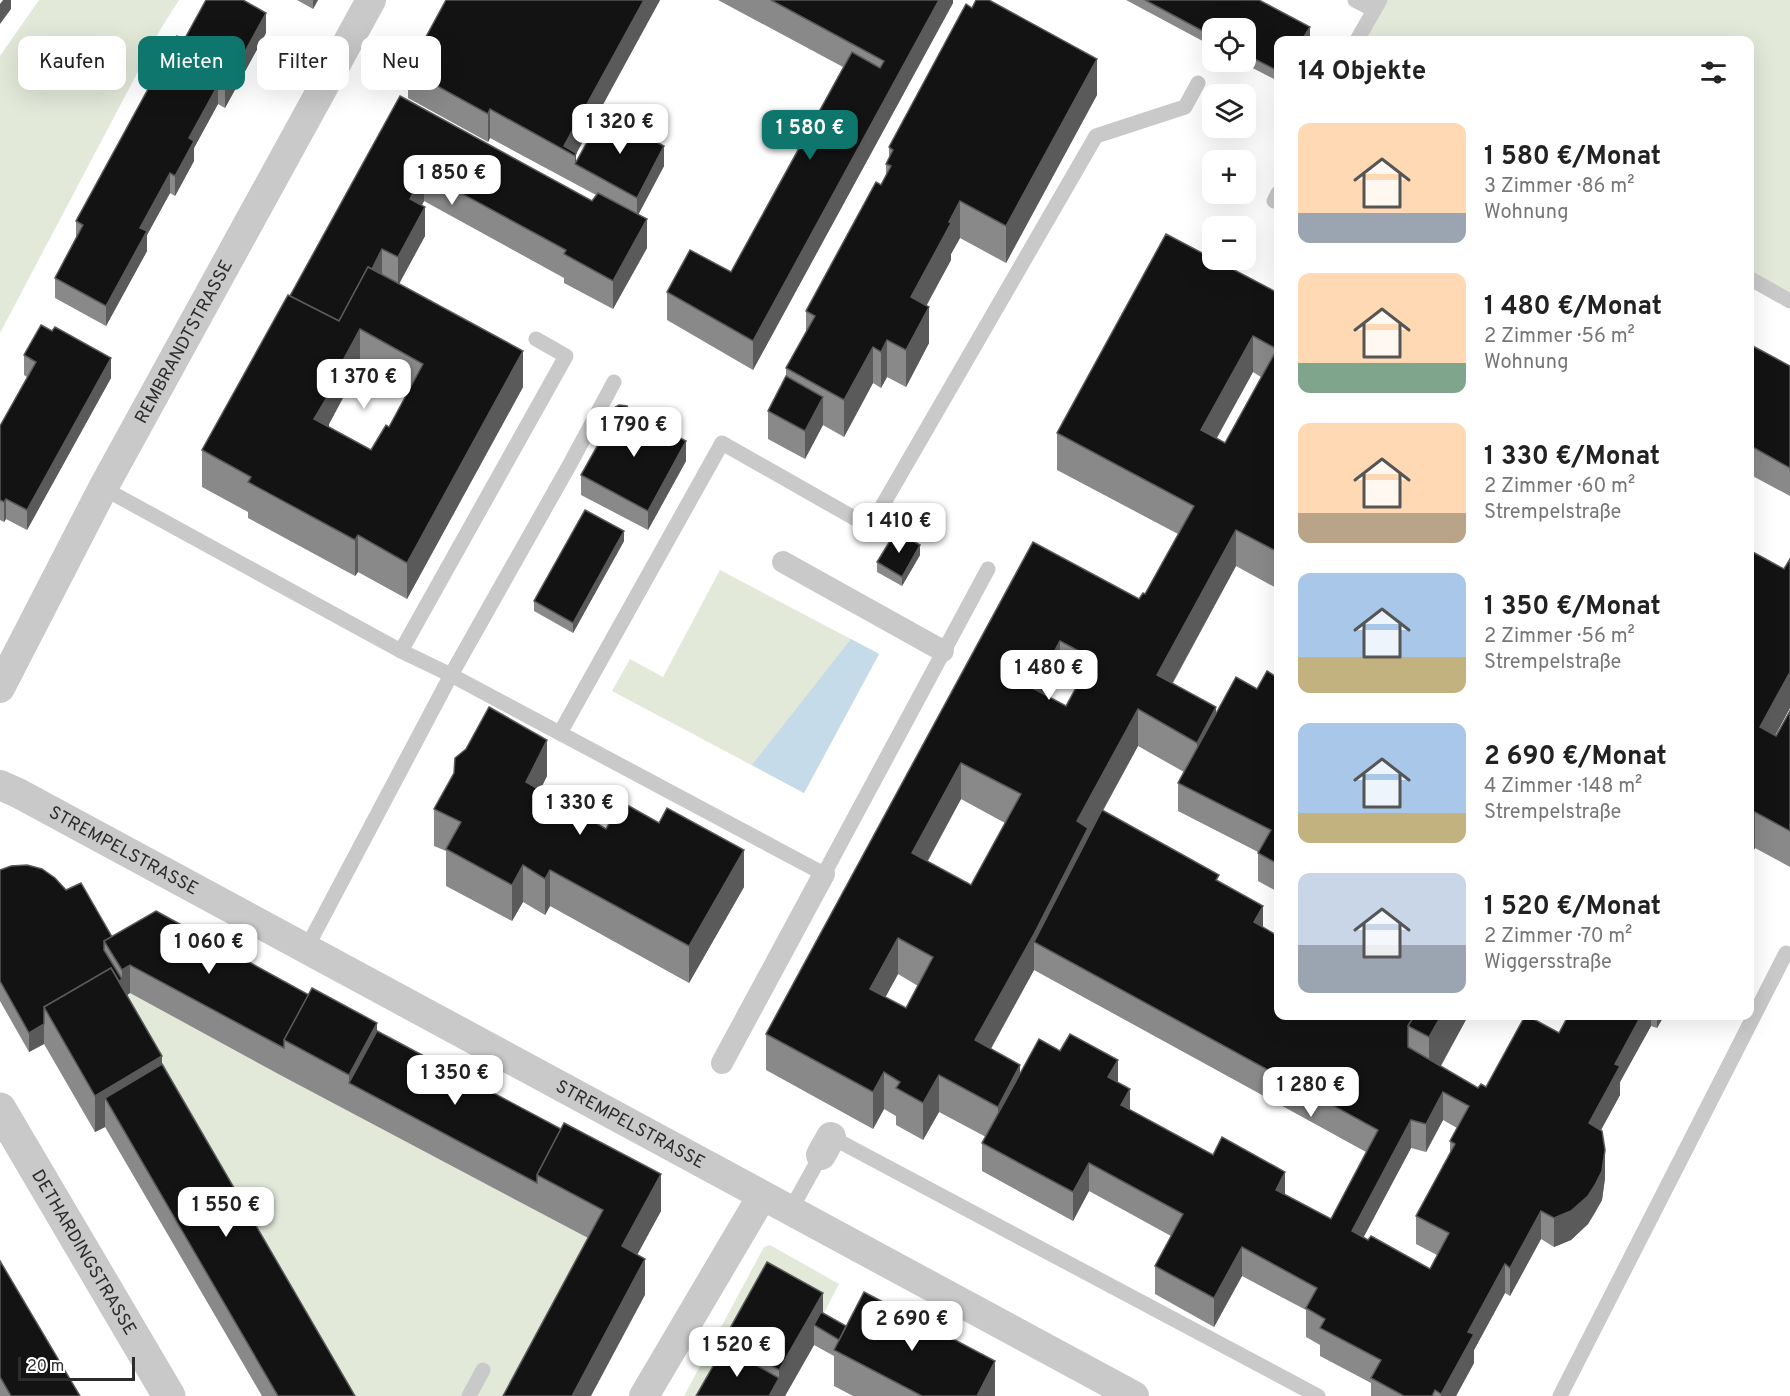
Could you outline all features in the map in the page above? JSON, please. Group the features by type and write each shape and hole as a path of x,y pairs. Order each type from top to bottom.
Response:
{"street":[{"name":"REMBRANDTSTRASSE","path":"0,688 103,488 371,0"},
{"path":"783,562 943,651"},
{"name":"STREMPELSTRASSE","path":"0,785 1134,1396"},
{"path":"722,1063 824,874"},
{"name":"DETHARDINGSTRASSE","path":"0,1109 169,1396"},
{"path":"644,1396 762,1196"}],"lane":[{"path":"1355,0 1377,5 1359,36"},
{"path":"560,733 722,443 870,527 1096,136 1185,107 1198,83"},
{"path":"1754,281 1790,301"},
{"path":"401,651 566,356 536,339"},
{"path":"306,949 451,675 565,474 614,382"},
{"path":"103,488 401,651 451,675 824,874 988,569"},
{"path":"1754,1016 1786,953 1790,955"},
{"path":"1560,1396 1752,1020"},
{"path":"790,1211 822,1153 1318,1396"},
{"path":"470,1396 483,1370"}],"green space":[{"path":"39,0 179,0 157,36 138,36 138,72 0,333 0,56"},
{"path":"1380,0 1790,0 1790,301 1754,281 1754,36 1359,36"},
{"path":"720,570 879,654 804,793 612,691 630,659 663,677"},
{"path":"130,993 603,1246 523,1396 339,1396 122,999"},
{"path":"770,1245 839,1284 817,1326 712,1396 684,1396 764,1247"}],"water":[{"path":"851,639 879,654 804,793 752,765"}],"building":[{"path":"206,0 243,0 266,13 245,51 245,36 186,36"},
{"path":"446,0 644,0 564,146 576,153 575,156 490,109 488,114 441,88 441,36 426,36"},
{"path":"771,0 939,0 753,341 667,292 690,250 731,272 852,52 880,68 884,61"},
{"path":"976,0 989,0 1097,59 1006,226 960,201 949,222 951,223 911,297 929,307 906,350 887,340 881,352 873,347 844,400 786,368 815,316 806,311 876,182 881,185 891,166 886,164 893,150 889,147 966,4 972,8"},
{"path":"1145,0 1259,0 1310,27 1304,36 1274,36 1274,69 1256,60 1256,18 1202,18 1202,31"},
{"path":"148,90 215,90 189,138 194,141 175,176 170,173 140,228 147,231 106,306 55,278 83,225 76,221"},
{"path":"400,96 592,201 598,193 647,219 613,281 564,254 566,250 424,173 410,199 425,207 398,257 382,249 372,269 368,267 339,321 290,296"},
{"path":"603,113 664,146 637,198 575,164"},
{"path":"1166,234 1202,253 1202,270 1234,270 1274,291 1274,347 1253,336 1201,430 1225,443 1274,354 1274,550 1236,530 1157,675 1216,707 1197,743 1138,709 1077,821 1088,828 1034,934 975,1040 1020,1065 998,1107 939,1075 923,1103 896,1088 900,1082 884,1072 873,1092 766,1034 1033,542 1139,599 1143,593 1145,594 1194,506 1057,433","holes":["1060,641 1092,658 1066,706 1034,689","961,763 1021,794 971,885 912,853","898,938 933,957 906,1008 870,989"]},
{"path":"368,267 523,351 407,563 358,535 355,540 248,482 251,477 202,450 288,295 339,321","holes":["360,329 423,364 389,427 386,425 371,450 314,419 329,394 326,392"]},
{"path":"41,325 52,331 55,327 111,358 27,510 6,499 4,502 0,500 0,426 36,362 24,355"},
{"path":"1754,347 1790,366 1790,468 1754,448"},
{"path":"786,376 823,397 805,431 768,411"},
{"path":"619,405 627,406 629,411 686,441 648,511 581,475 614,416 614,408"},
{"path":"585,510 624,531 573,623 534,601"},
{"path":"896,531 920,545 902,577 877,562"},
{"path":"1754,553 1784,569 1790,559 1790,672 1760,727 1776,736 1790,711 1790,831 1755,812 1754,814"},
{"path":"1267,671 1274,675 1274,862 1258,853 1271,830 1178,783 1236,677 1257,689"},
{"path":"489,707 547,740 526,782 606,829 622,802 659,823 667,808 744,850 689,946 550,870 545,879 523,865 512,885 446,849 461,822 434,809 454,773 455,758 466,749"},
{"path":"1102,810 1219,875 1216,880 1263,906 1254,922 1274,934 1274,1020 1412,1020 1408,1026 1408,1047 1478,1088 1481,1084 1486,1087 1523,1020 1535,1020 1559,1033 1566,1020 1639,1020 1615,1064 1620,1066 1589,1123 1602,1131 1605,1150 1602,1171 1588,1196 1571,1211 1554,1218 1541,1211 1510,1268 1505,1264 1468,1332 1474,1334 1441,1394 1435,1390 1432,1396 1404,1396 1371,1378 1381,1360 1320,1328 1325,1319 1306,1308 1317,1288 1242,1247 1214,1298 1155,1266 1183,1214 1089,1163 1073,1192 982,1143 1039,1039 1060,1051 1070,1034 1118,1060 1108,1077 1130,1089 1121,1105 1213,1155 1222,1137 1285,1172 1276,1190 1331,1219 1378,1130 1034,942","holes":["1443,1092 1469,1106 1450,1141 1455,1144 1416,1216 1449,1233 1430,1269 1371,1236 1368,1240 1352,1231 1411,1120 1426,1124"]},
{"path":"27,865 42,869 66,890 81,883 112,937 104,941 104,950 122,979 119,981 111,968 44,1007 44,1024 29,1033 0,981 0,870 11,866"},
{"path":"156,911 309,995 284,1040 284,1048 130,965 122,970 104,941"},
{"path":"111,968 162,1056 95,1096 44,1007"},
{"path":"312,988 377,1023 349,1075 284,1040"},
{"path":"1412,1020 1439,1020 1429,1037 1408,1026"},
{"path":"377,1031 561,1129 537,1175 537,1183 349,1083"},
{"path":"162,1064 355,1396 278,1396 105,1098"},
{"path":"564,1123 661,1174 622,1246 645,1259 572,1396 503,1396 603,1210 537,1175"},
{"path":"0,1261 80,1396 11,1396 0,1377"},
{"path":"767,1262 823,1293 779,1370 724,1339"},
{"path":"864,1292 995,1361 977,1396 922,1396 834,1350"},
{"path":"821,1312 846,1326 839,1340 814,1325"},
{"path":"724,1347 779,1378 769,1396 696,1396"}]}
